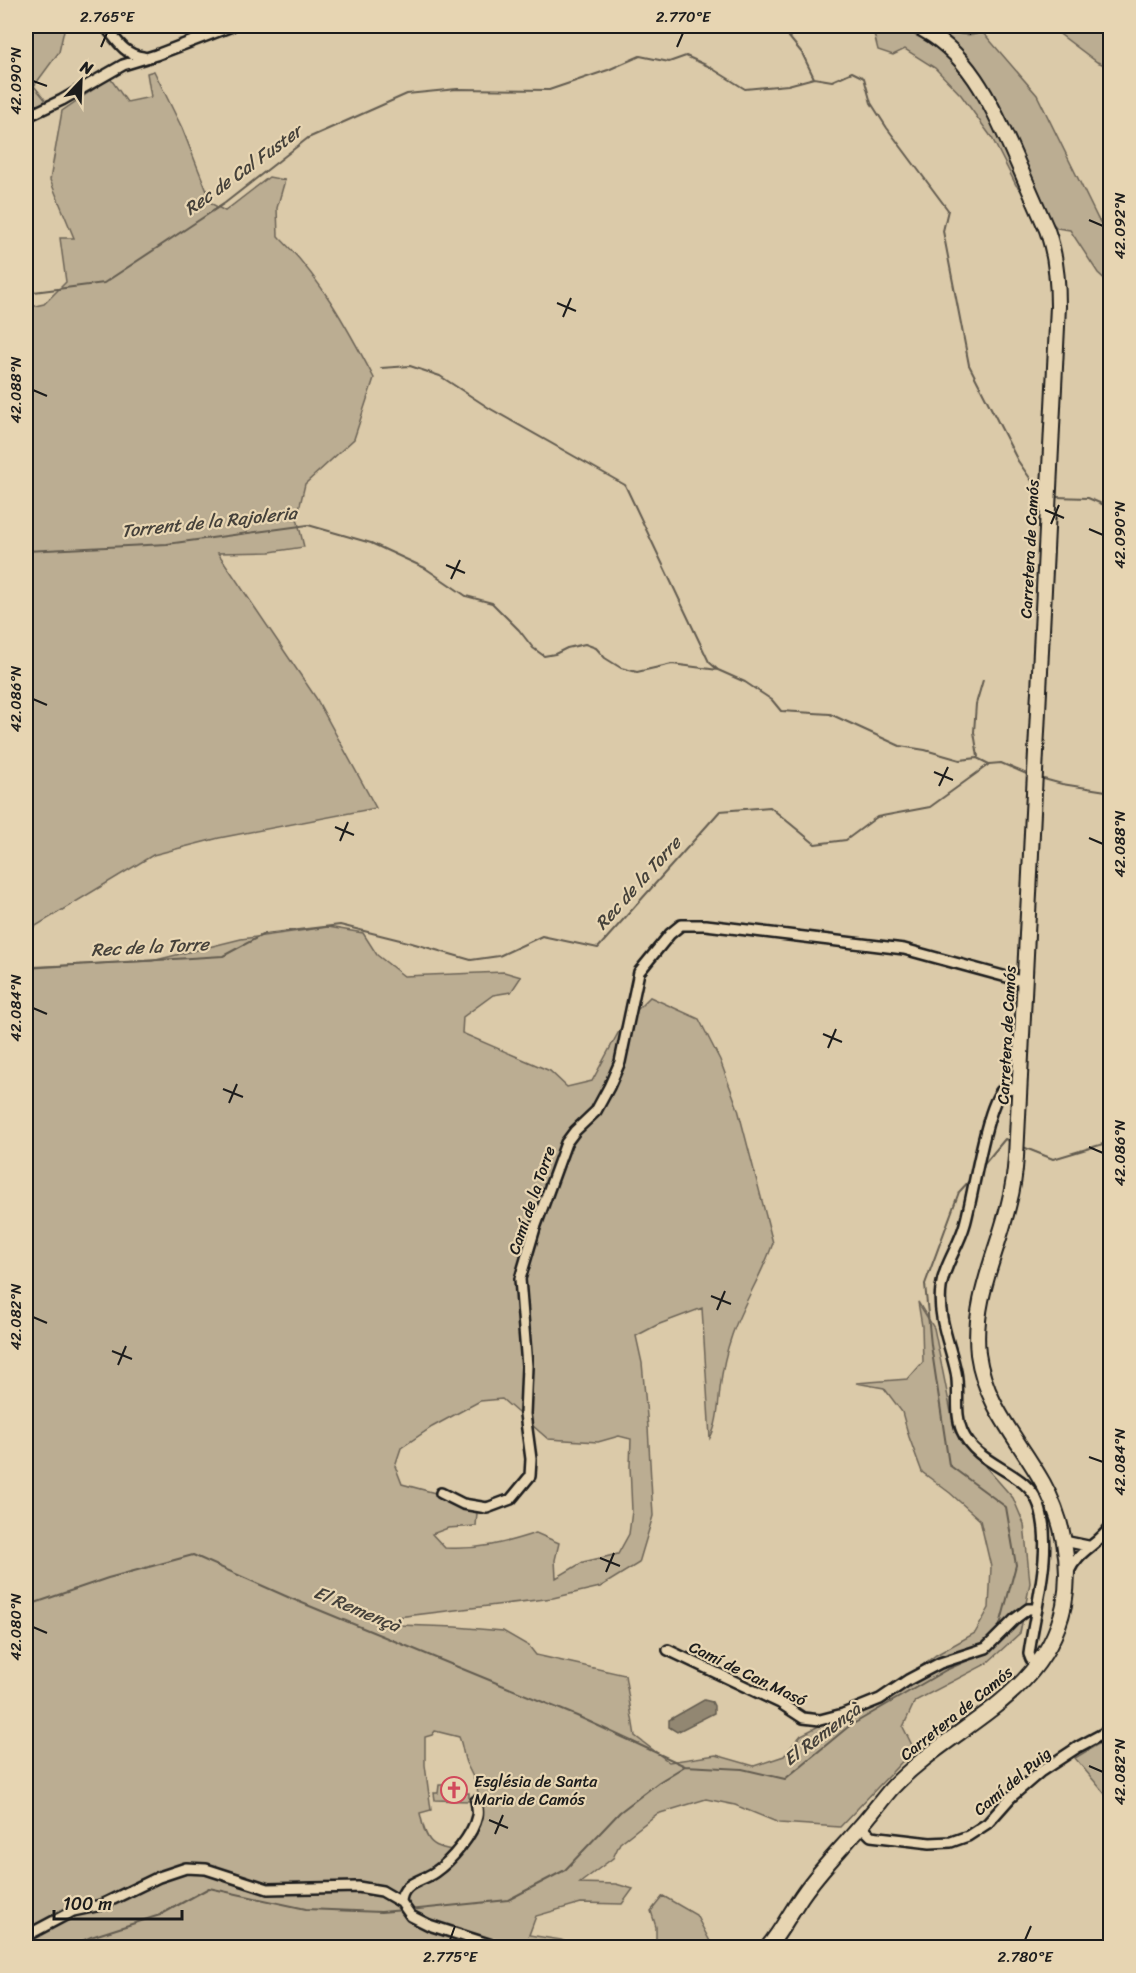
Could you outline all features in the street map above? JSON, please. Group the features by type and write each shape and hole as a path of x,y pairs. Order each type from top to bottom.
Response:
{"street":[{"path":"105,26 117,43 132,54 147,57"},
{"path":"26,117 62,100 123,65 232,26"},
{"name":"Carretera de Camós","path":"766,1947 779,1932 814,1879 891,1789 916,1765 1002,1701 1037,1665 1056,1630 1064,1604 1067,1575 1065,1546 1056,1511 1043,1484 992,1402 979,1356 977,1334 980,1301 1009,1205 1016,1157 1058,306 1056,269 1047,230 986,93 946,45 916,26"},
{"path":"953,26 974,29 980,26"},
{"name":"Camí de la Torre","path":"441,1493 463,1504 488,1508 511,1500 530,1476 531,1459 525,1414 526,1366 520,1279 535,1228 566,1143 596,1111 620,1062 639,972 670,934 681,925 706,925 904,949 1025,982"},
{"path":"1019,1094 1010,1088 999,1093 988,1125 963,1231 941,1287 942,1317 956,1373 961,1429 967,1440 984,1459 1027,1486 1039,1504 1044,1555 1029,1654 1030,1659 1037,1665"},
{"path":"1067,1575 1072,1563 1080,1554 1088,1546 1101,1539 1110,1527"},
{"path":"1065,1546 1088,1546"},
{"path":"1065,1546 1080,1554"},
{"name":"Camí de Can Masó","path":"668,1650 780,1703 802,1718 820,1719 843,1714 880,1699 908,1680 940,1663 986,1648 1016,1618 1028,1609 1036,1609"},
{"path":"1031,1638 1035,1646 1047,1648"},
{"name":"Camí del Puig","path":"861,1826 871,1836 930,1842 951,1842 968,1836 988,1823 1011,1797 1041,1772 1078,1747 1110,1730"},
{"path":"401,1902 405,1889 412,1883 436,1872 468,1837 478,1815 476,1802"},
{"path":"26,1936 73,1911 101,1905 159,1877 186,1868 206,1869 268,1889 358,1887 382,1891 401,1902 411,1916 429,1925 501,1947"}],"shaded area":[{"path":"26,26 65,26 59,52 34,86 48,103 26,112"},
{"path":"867,26 975,26 987,37 1037,95 1098,219 1110,235 1110,284 1098,273 1070,230 1057,228 1016,185 992,138 961,95 935,68 905,49 893,55 878,50 873,30"},
{"path":"1049,26 1110,26 1110,67 1097,62"},
{"path":"154,71 182,128 212,204 225,211 269,177 285,180 277,208 278,236 320,286 343,321 374,378 354,439 305,484 297,518 304,547 270,552 218,553 316,698 376,808 219,838 153,855 26,932 26,308 44,304 66,282 60,238 74,238 50,180 62,111 110,78 127,102 151,97 147,73"},
{"path":"328,927 363,933 377,955 404,976 504,972 521,977 511,992 493,995 463,1017 462,1033 550,1071 567,1087 592,1081 623,1024 650,997 699,1019 720,1060 738,1109 773,1243 730,1341 722,1375 716,1420 710,1438 702,1308 657,1325 636,1336 642,1363 653,1516 639,1563 600,1587 553,1598 398,1617 399,1625 503,1631 529,1646 536,1655 625,1675 635,1736 669,1762 716,1755 754,1766 784,1756 801,1735 888,1691 936,1655 975,1633 989,1608 991,1567 980,1520 922,1472 902,1412 884,1388 856,1383 908,1379 923,1362 922,1326 918,1302 934,1328 955,1432 1013,1498 1024,1524 1030,1583 1020,1633 986,1664 915,1701 903,1727 914,1749 840,1827 779,1823 735,1805 706,1799 657,1814 620,1843 613,1858 580,1883 616,1884 633,1889 622,1904 581,1903 536,1916 529,1935 561,1940 578,1947 26,1947 26,965 28,967 152,961 241,939","holes":["502,1399 548,1439 598,1442 619,1436 631,1439 632,1511 629,1534 618,1554 583,1562 556,1578 555,1560 559,1543 536,1533 492,1545 469,1548 445,1548 432,1534 448,1528 476,1526 477,1513 439,1494 402,1484 395,1466 401,1448 432,1427 480,1401","435,1731 459,1737 466,1762 477,1787 479,1802 484,1803 477,1828 462,1851 443,1848 432,1842 425,1831 420,1813 431,1810 425,1765 425,1737 432,1735"]},
{"path":"704,1700 712,1702 714,1713 677,1732 669,1727 669,1720"},
{"path":"1110,1737 1110,1800 1075,1758"},
{"path":"439,1785 445,1785 446,1792 454,1793 456,1797 462,1797 462,1793 469,1793 469,1801 435,1800 434,1793 438,1793"},
{"path":"663,1896 696,1915 713,1947 656,1947 656,1927 651,1911"}],"waterway":[{"path":"780,26 802,53 814,78"},
{"name":"Rec de Cal Fuster","path":"26,293 104,283 225,203 308,138 407,94 457,89 549,90 608,70 640,56 669,62 686,56 708,66 745,89 788,85 814,78 832,81 852,72 864,78 871,103 948,210 943,231 969,365 1018,461 1041,494"},
{"path":"381,368 410,366 440,376 489,408 625,485 709,662 718,670"},
{"name":"Rec de Cal Fuster","path":"1055,497 1088,498 1109,507 1110,512"},
{"name":"Torrent de la Rajoleria","path":"26,551 167,544 308,525 371,543 425,568 466,596 492,603 533,648 544,656 585,644 596,648 605,658 621,668 637,672 672,664 718,670 745,682 772,700 781,711 830,714 900,746 960,760 977,758 989,764 1001,763 1029,775"},
{"name":"Rec de Cal Fuster","path":"1110,592 1105,609 1110,631"},
{"path":"978,757 974,732 976,704 983,680"},
{"name":"Rec de la Torre","path":"26,968 223,956 264,934 340,925 471,960 499,956 542,936 598,948 720,811 770,807 815,844 846,840 877,817 930,807 988,765"},
{"name":"Torrent de la Rajoleria","path":"1040,778 1062,784 1110,790"},
{"name":"El Remençà","path":"981,1168 1005,1139 1012,1142"},
{"name":"El Remençà","path":"1023,1147 1053,1159 1110,1142"},
{"name":"El Remençà","path":"971,1179 959,1192 925,1284 931,1345 949,1465 1006,1507 1016,1565 999,1629"},
{"name":"El Remençà","path":"26,1606 108,1578 193,1555 290,1598 577,1716 685,1766 742,1769 785,1779 848,1727 946,1670 993,1649 995,1644"},
{"path":"409,1910 508,1900 565,1870 620,1812 659,1782 685,1766"},
{"path":"67,1948 91,1937 160,1915 209,1888 306,1909 381,1912 404,1910"}],"place":[{"name":"Església de Santa Maria de Camós","path":"454,1790"}]}
